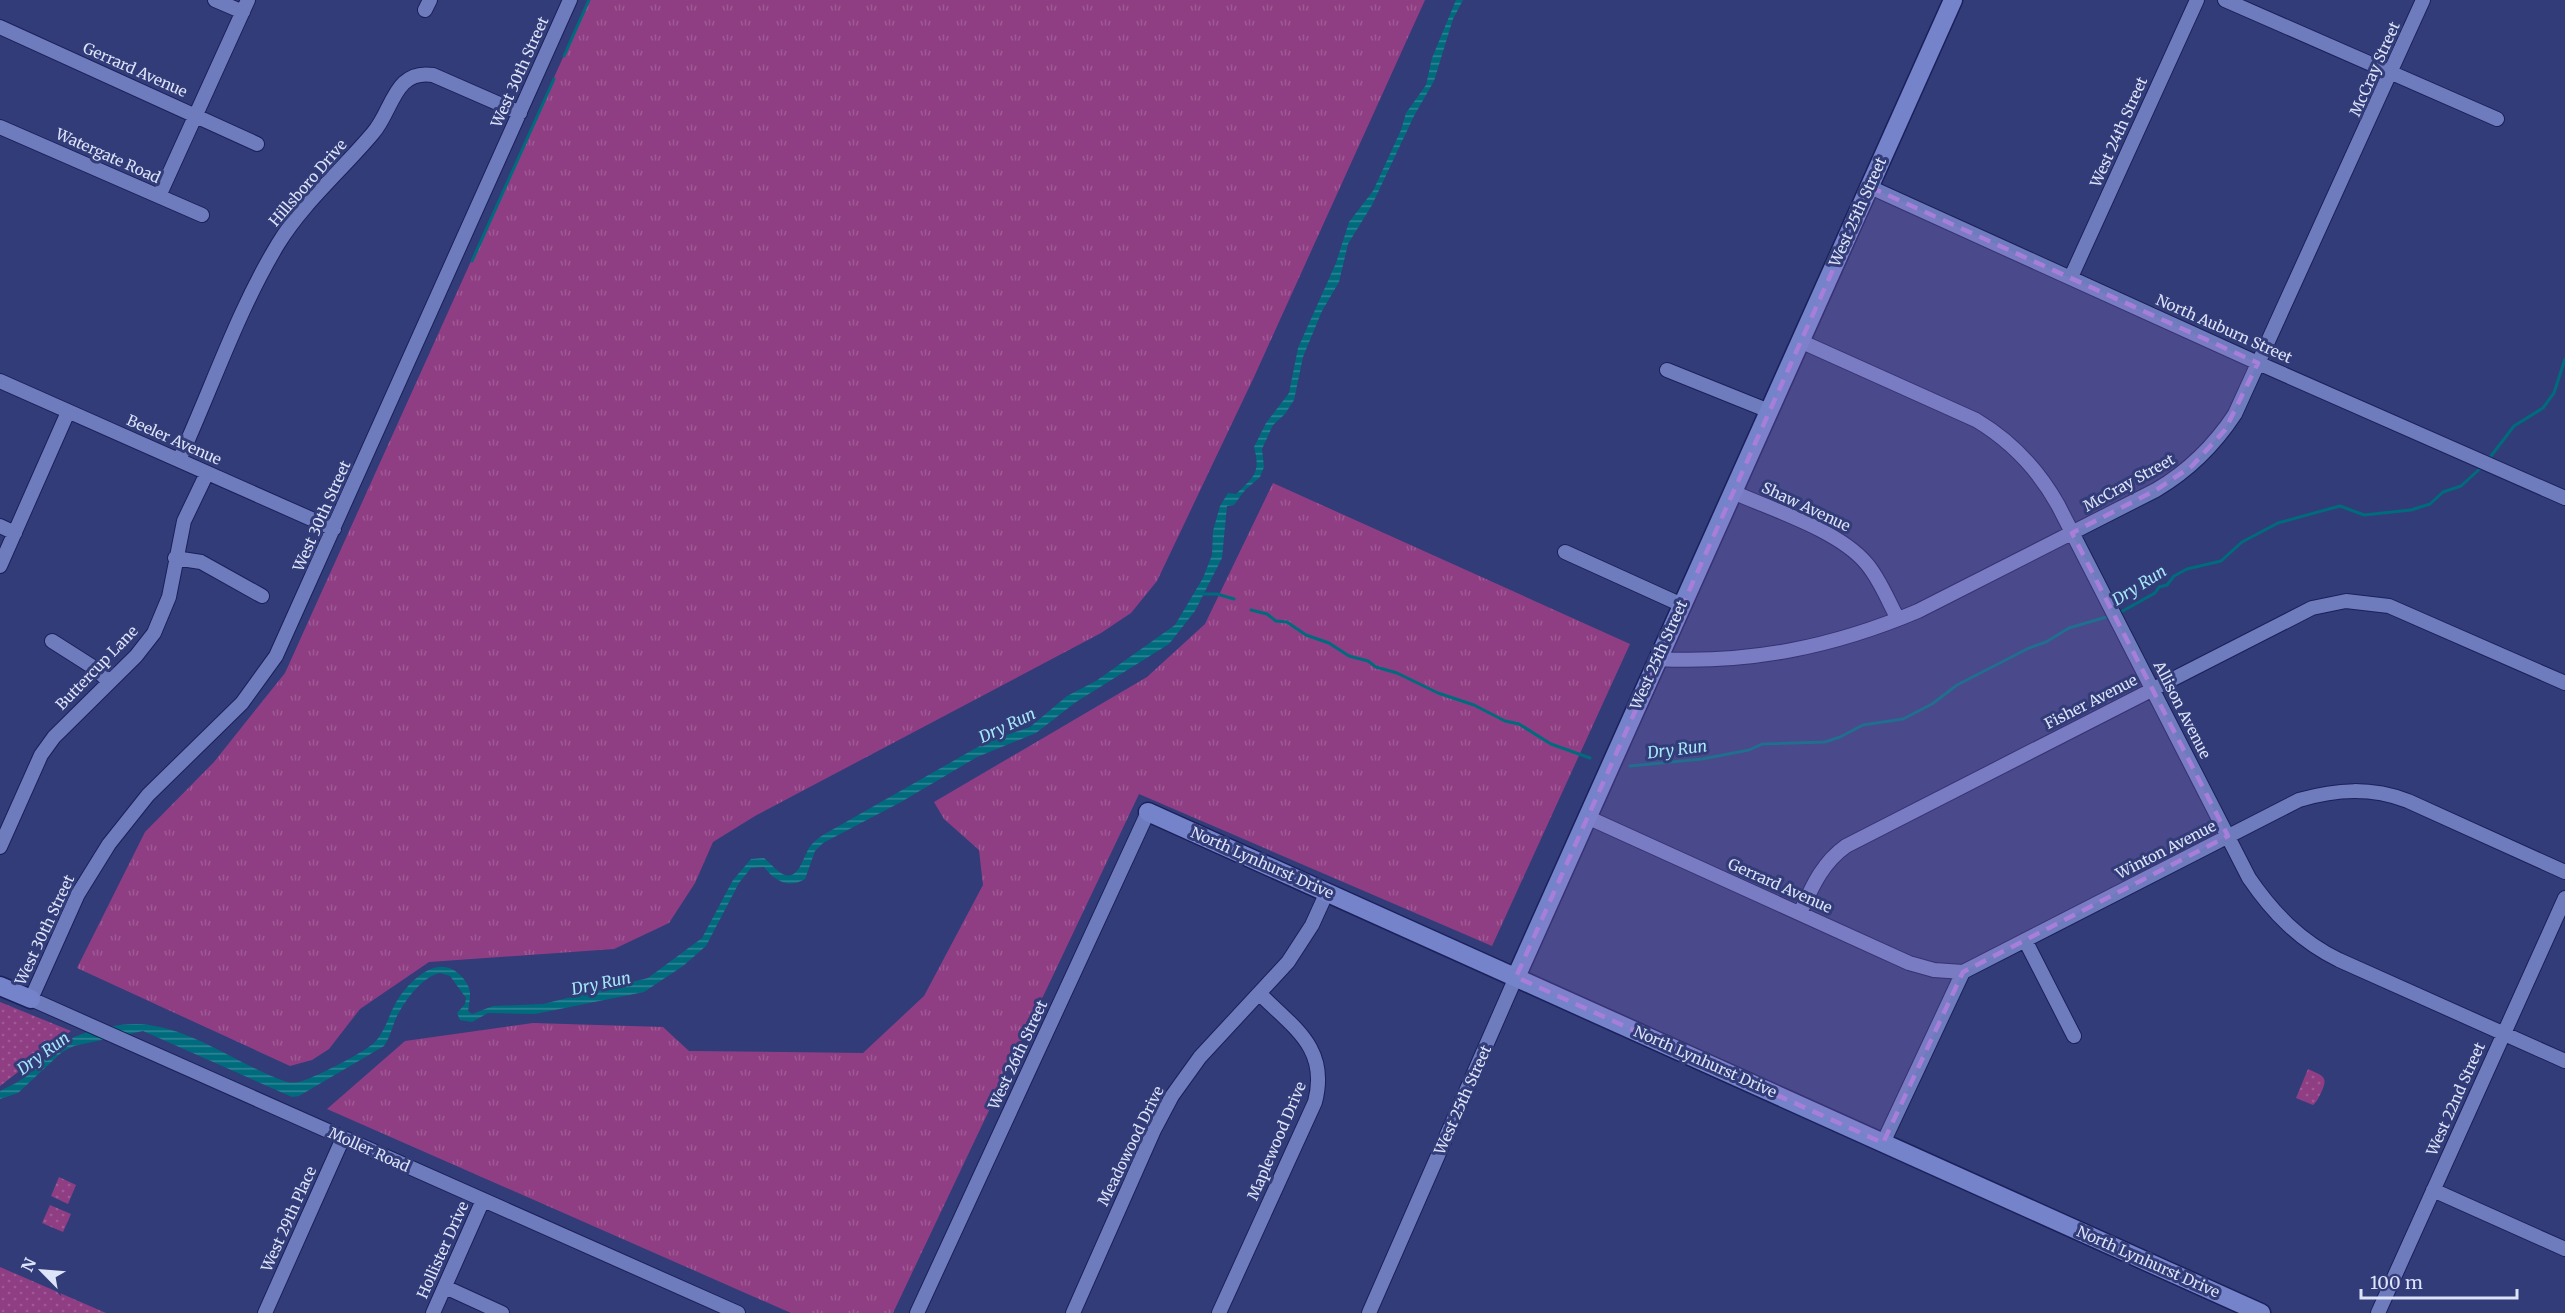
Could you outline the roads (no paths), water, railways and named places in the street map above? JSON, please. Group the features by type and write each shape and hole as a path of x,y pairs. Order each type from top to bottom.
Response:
{"main road":[{"name":"West 25th Street","path":"1516,977 1953,0"},
{"name":"North Lynhurst Drive","path":"1148,812 2261,1313"},
{"name":"Moller Road","path":"0,986 31,999"}],"street":[{"path":"159,196 246,6 215,0"},
{"name":"West 30th Street","path":"31,999 78,894 109,844 148,795 242,703 269,668 334,529 570,0"},
{"name":"West 24th Street","path":"2071,277 2197,0"},
{"path":"2225,0 2497,119"},
{"name":"McCray Street","path":"1657,659 1720,660 1782,654 1843,639 1898,619 2072,533 2156,490 2192,466 2225,430 2235,414 2423,0"},
{"name":"Gerrard Avenue","path":"0,27 257,144"},
{"name":"Hillsboro Drive","path":"179,460 251,297 279,242 306,208 374,133 384,118 395,92 404,81 418,75 433,75 520,113"},
{"name":"Watergate Road","path":"0,127 202,215"},
{"name":"North Auburn Street","path":"1870,187 2258,363 2565,498"},
{"name":"Allison Avenue","path":"1800,341 1959,411 1988,427 2014,448 2034,469 2051,492 2228,836 2263,898 2279,917 2304,940 2339,960 2565,1061"},
{"path":"1667,370 1769,411"},
{"name":"Beeler Avenue","path":"0,381 334,529"},
{"path":"0,566 68,411"},
{"name":"Buttercup Lane","path":"0,848 43,752 54,737 139,652 153,633 167,602 184,521 207,474"},
{"name":"Shaw Avenue","path":"1733,492 1829,534 1850,547 1873,572 1898,619"},
{"path":"0,526 15,533"},
{"path":"1565,552 1682,605"},
{"path":"176,558 201,561 262,596"},
{"name":"Fisher Avenue","path":"1800,913 1825,865 1846,846 2312,608 2346,602 2375,603 2399,609 2565,683"},
{"path":"52,641 96,669 109,682"},
{"name":"Winton Avenue","path":"1963,972 2228,836 2308,797 2334,791 2364,791 2408,801 2565,872"},
{"name":"West 26th Street","path":"917,1313 1148,812"},
{"name":"Gerrard Avenue","path":"1587,817 1915,965 1943,972 1963,972"},
{"name":"Meadowood Drive","path":"1072,1313 1154,1130 1172,1096 1200,1057 1260,994 1295,953 1312,925 1327,892"},
{"name":"West 22nd Street","path":"2378,1313 2565,898"},
{"path":"2025,940 2074,1036"},
{"path":"1883,1143 1963,972"},
{"name":"West 25th Street","path":"1370,1313 1516,977"},
{"name":"Maplewood Drive","path":"1219,1313 1315,1102 1319,1087 1319,1072 1312,1048 1260,994"},
{"name":"Moller Road","path":"31,999 139,1049 483,1200 718,1309 738,1313"},
{"name":"West 29th Place","path":"265,1313 343,1138"},
{"path":"2433,1190 2565,1249"},
{"name":"Hollister Drive","path":"433,1313 483,1200"},
{"path":"445,1287 502,1313"}],"waterway":[{"path":"564,56 589,0"},
{"path":"472,261 554,79"},
{"name":"Dry Run","path":"2488,460 2514,426 2543,408 2554,393 2565,359"},
{"name":"Dry Run","path":"2119,613 2155,593 2159,587 2167,585 2174,576 2187,569 2221,561 2242,542 2278,523 2340,506 2364,515 2411,510 2430,504 2443,492 2461,486 2484,465"},
{"path":"1203,594 1217,594 1234,599"},
{"name":"Dry Run","path":"1251,610 1267,614 1276,621 1287,622 1306,635 1329,643 1349,656 1368,661 1376,667 1397,673 1438,693 1474,705 1505,721 1519,724 1551,744 1590,758"},
{"name":"Dry Run","path":"1630,766 1702,759 1749,750 1762,744 1825,742 1863,725 1903,719 1932,704 1957,685 2029,648 2046,642 2069,628 2110,616"}]}
